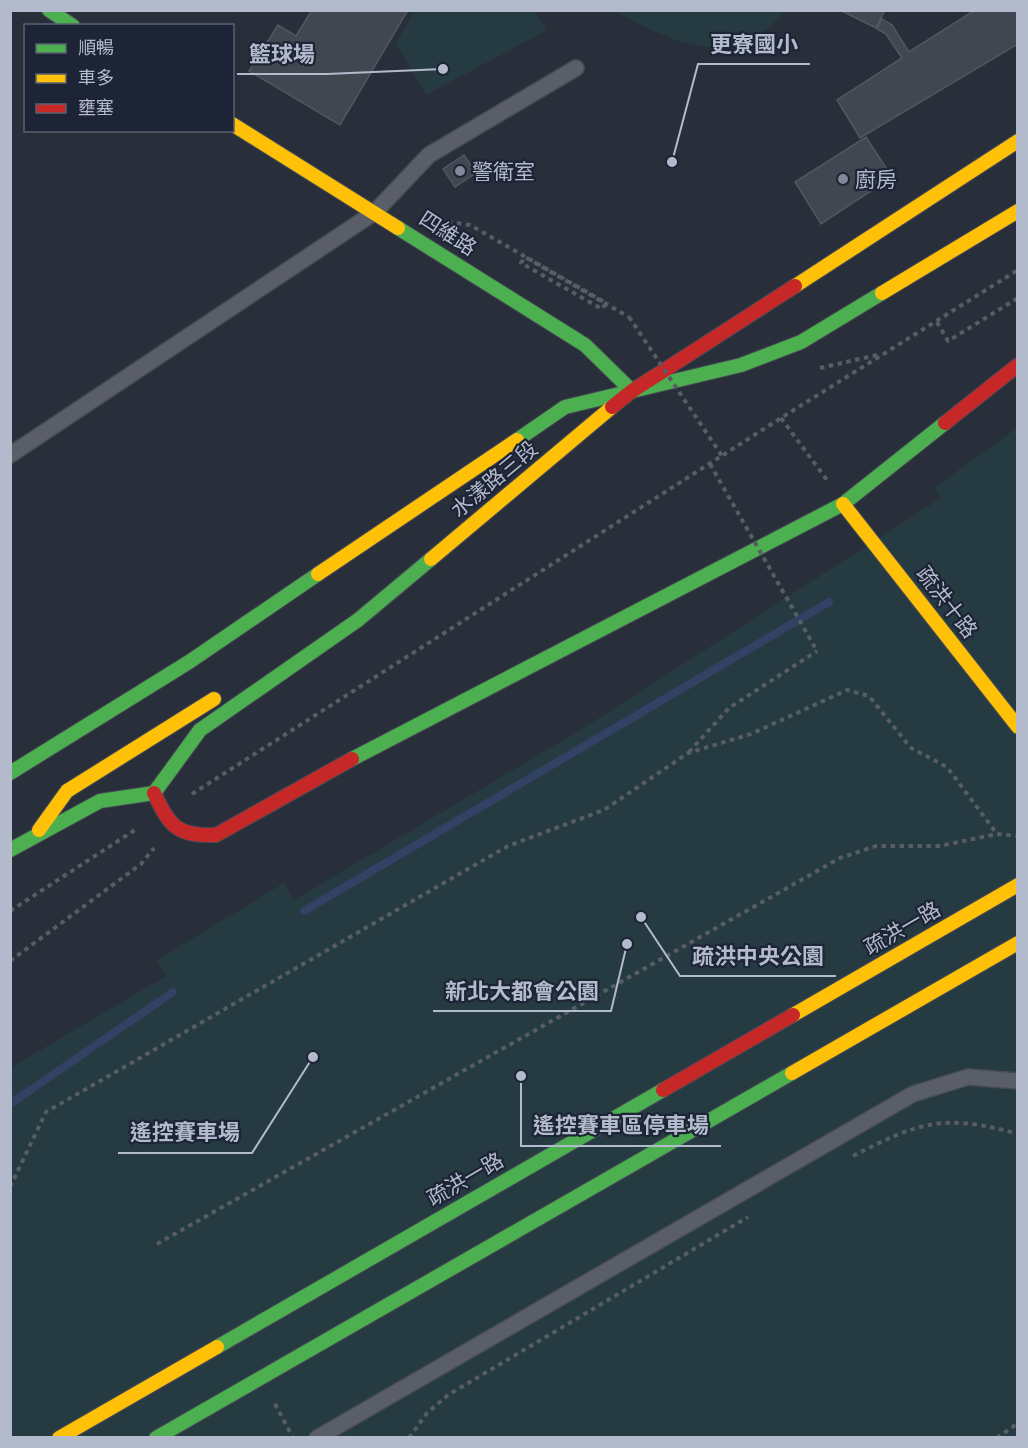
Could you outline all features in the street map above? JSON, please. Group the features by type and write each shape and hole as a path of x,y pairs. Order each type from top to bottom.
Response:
{"street":[{"path":"49,11 70,24"},
{"name":"四維路","path":"234,125 585,345 632,391"},
{"name":"水漾路三段","path":"154,793 200,730 358,620 632,391 1017,141"},
{"path":"10,773 189,662 565,407 741,364 801,342 1017,211"},
{"path":"10,850 100,801 154,793 173,827 193,836 216,836 373,747 843,504 1017,364"},
{"name":"疏洪十路","path":"843,504 1017,727"},
{"path":"33,838 67,791 230,691 267,684"},
{"name":"疏洪一路","path":"59,1437 1017,885"},
{"path":"156,1437 1017,943"}],"lane":[{"path":"10,455 375,212 429,155 576,68"},
{"path":"317,1437 913,1094 968,1077 1017,1081"}],"path":[{"path":"470,225 606,303 602,309 521,263 525,257 597,299 608,305 629,317 722,456"},
{"path":"10,911 781,418 1017,270"},
{"path":"937,322 948,341 1017,298"},
{"path":"781,418 827,481"},
{"path":"10,1187 46,1112 508,846 604,810 688,753 729,708 817,651 710,464"},
{"path":"688,753 751,734 847,690 869,696 911,748 947,767 996,834"},
{"path":"10,961 141,864 173,827"},
{"path":"158,1244 840,858 876,846 940,846 996,834 1017,836"},
{"path":"848,1159 886,1139 928,1124 948,1121 984,1124 1017,1134"},
{"path":"409,1437 427,1413 448,1395 757,1212"},
{"path":"274,1403 292,1437"},
{"path":"997,1437 1017,1423"}],"shaded area":[{"path":"415,10 535,11 547,30 426,95 396,43"},
{"path":"615,11 784,11 765,30 745,42 724,47 702,46 680,41 658,33"},
{"path":"1017,428 1017,1437 11,1437 10,1068 166,976 157,960 284,883 294,900 582,729 941,498 934,488"}],"building":[{"path":"312,10 408,10 340,125 249,71 278,25 296,36"},
{"path":"840,10 885,10 876,28"},
{"path":"975,10 1018,10 1018,44 860,138 837,100 902,58 886,34 877,29 882,19 892,25 909,52"},
{"name":"廚房","path":"866,137 892,177 821,224 795,182"},
{"name":"警衛室","path":"464,155 476,173 455,187 443,169"}],"waterway":[{"path":"304,911 829,602"},
{"path":"10,1104 173,992"}],"traffic: fast":[{"path":"49,10 70,24"},
{"path":"398,228 585,345 632,391"},
{"path":"517,440 565,407 741,365 801,342 882,293"},
{"path":"352,759 843,504 945,423"},
{"path":"10,850 100,801 154,793 200,730 358,620 431,559"},
{"path":"10,773 189,662 318,574"},
{"path":"156,1438 792,1073"},
{"path":"217,1347 663,1090"}],"traffic: slow":[{"path":"234,125 398,228"},
{"path":"795,286 1018,141"},
{"path":"882,293 1018,211"},
{"path":"431,559 612,407"},
{"path":"318,574 517,440"},
{"path":"843,504 1018,727"},
{"path":"39,830 67,791 214,699"},
{"path":"793,1015 1018,885"},
{"path":"792,1073 1018,943"},
{"path":"59,1438 217,1347"}],"traffic: jam":[{"path":"612,407 632,391 795,286"},
{"path":"945,423 1018,365"},
{"path":"154,793 165,814 176,827 192,834 216,835 352,759"},
{"path":"663,1090 793,1015"}],"place":[{"name":"籃球場","path":"443,69"},
{"name":"更寮國小","path":"672,162"},
{"name":"警衛室","path":"460,171"},
{"name":"廚房","path":"843,179"},
{"name":"疏洪中央公園","path":"641,917"},
{"name":"新北大都會公園","path":"627,944"},
{"name":"遙控賽車場","path":"313,1057"},
{"name":"遙控賽車區停車場","path":"521,1076"}]}
